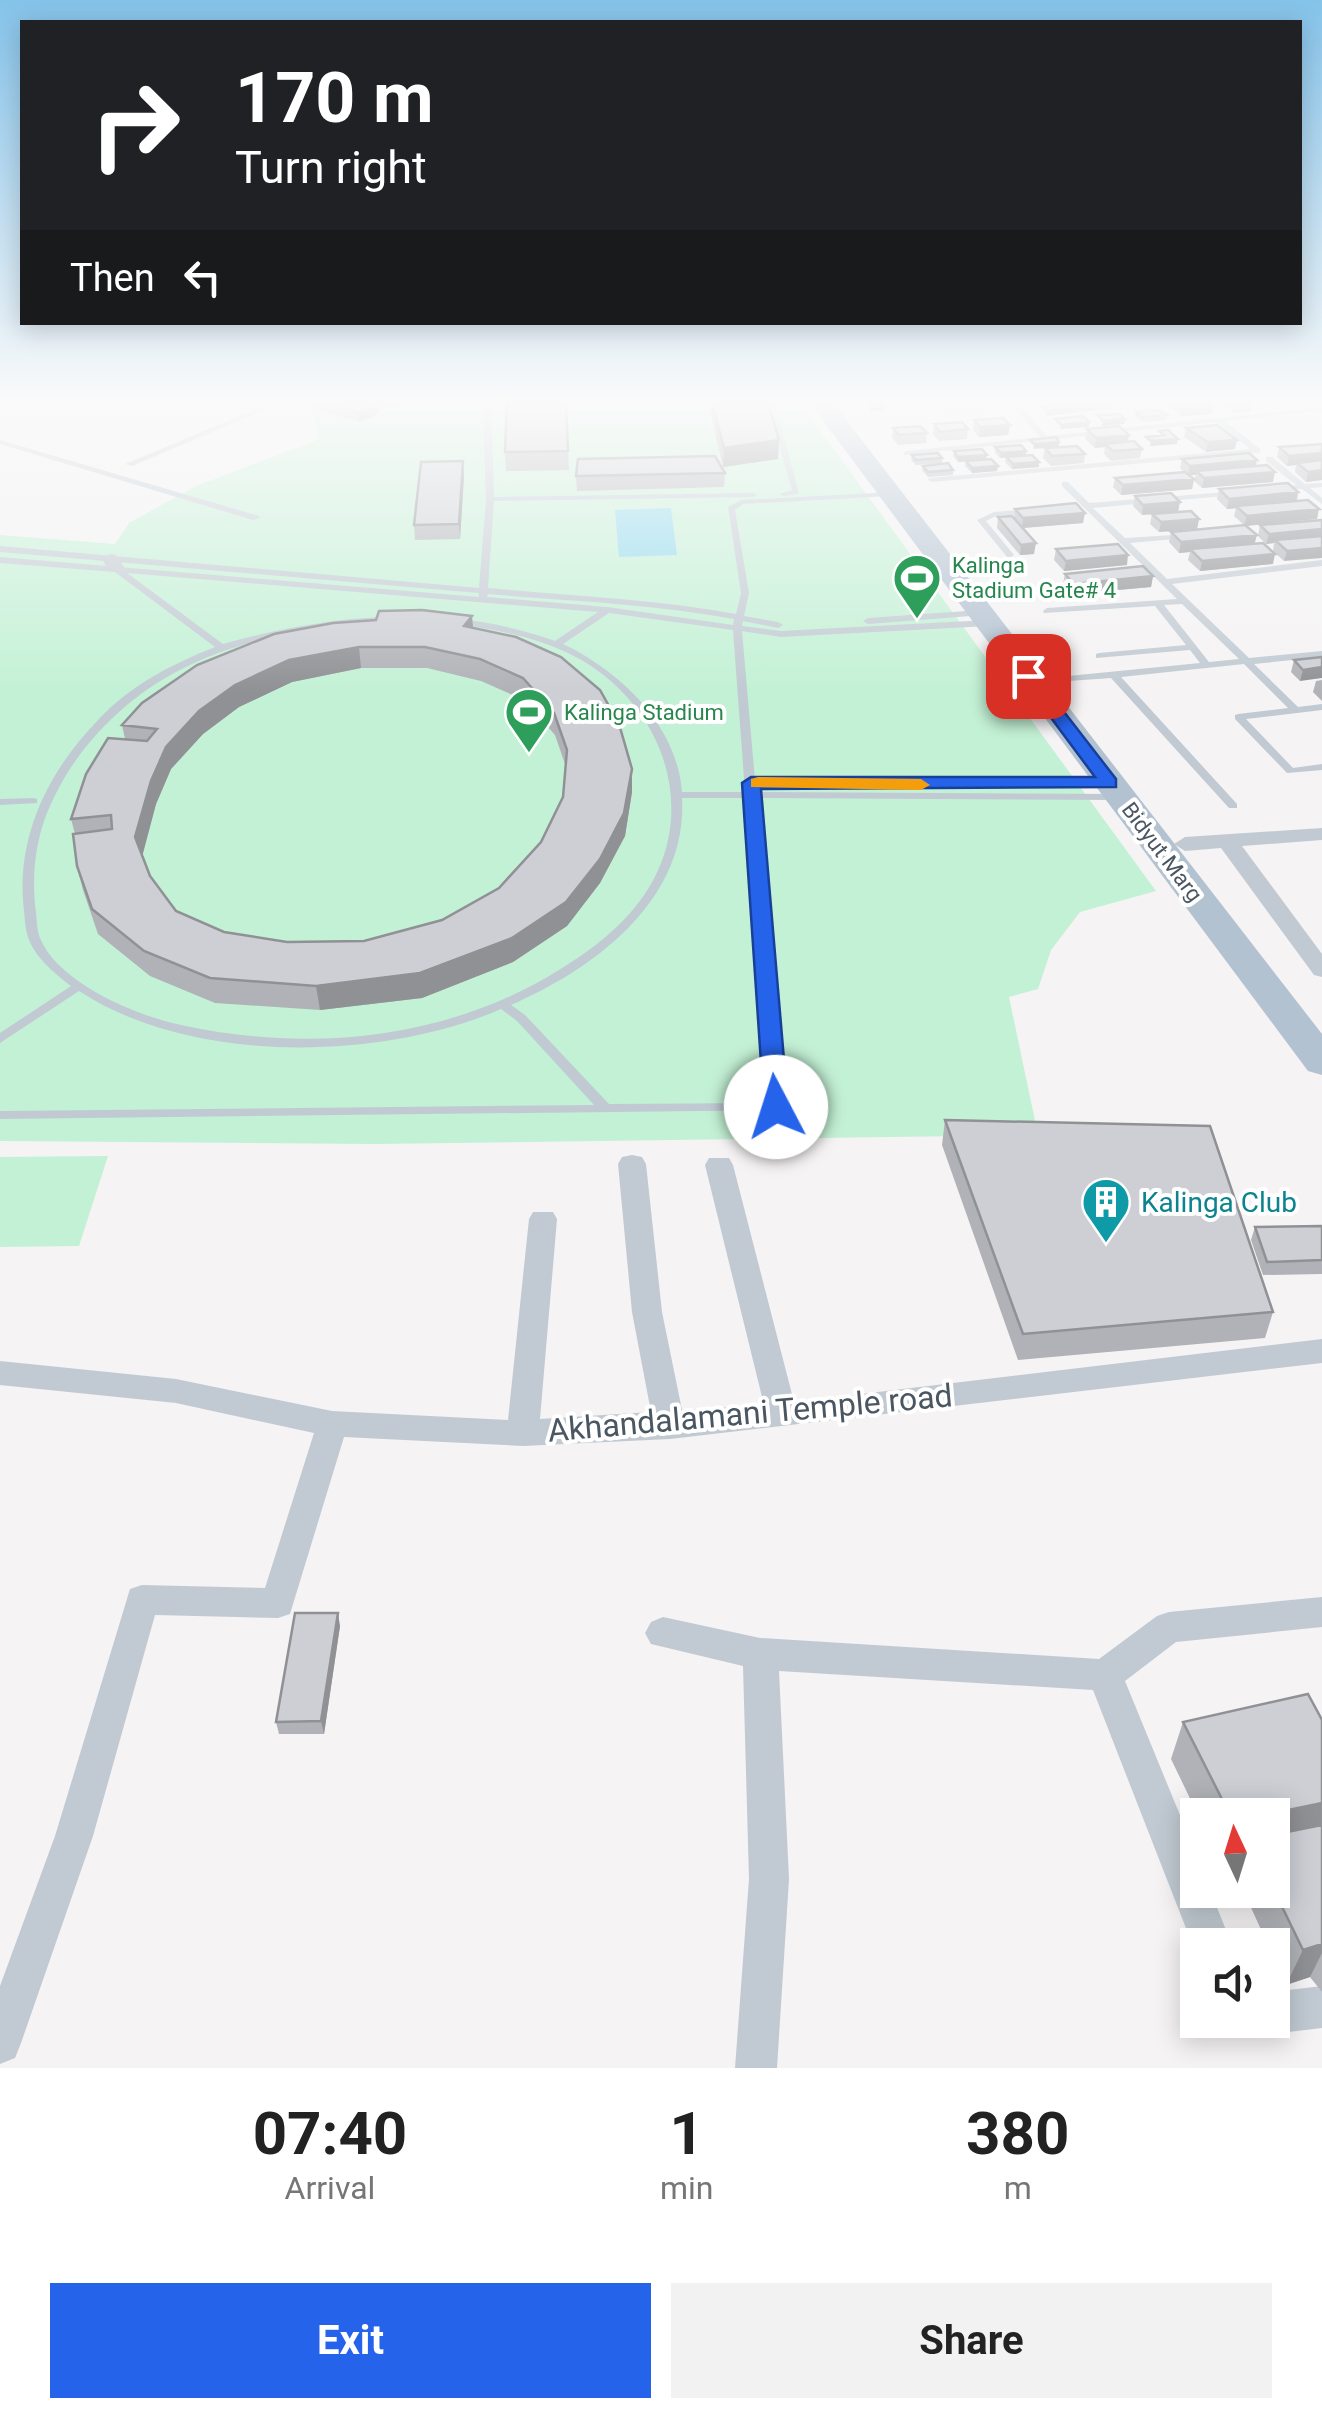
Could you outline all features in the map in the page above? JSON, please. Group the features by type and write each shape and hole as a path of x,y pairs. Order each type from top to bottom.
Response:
{"main road":[{"name":"Bidyut Marg","path":"894,500 1322,1062"},
{"name":"Bidyut Marg","path":"917,500 1322,1018"}],"street":[{"path":"1185,844 1322,834"},
{"path":"1226,841 1322,970"},
{"path":"632,1164 647,1312 670,1426"},
{"path":"719,1165 782,1416"},
{"path":"523,1433 543,1219"},
{"name":"Akhandalamani Temple road","path":"0,1373 176,1391 332,1424 523,1433 782,1416 1322,1352"},
{"path":"0,2042 74,1836 142,1600 278,1603 332,1424"},
{"path":"663,1632 760,1654 1105,1674 1168,1627 1322,1612"},
{"path":"756,2068 770,1878 760,1654"},
{"path":"1105,1674 1205,1928"},
{"path":"1290,2011 1322,2007"}],"lane":[{"path":"194,500 256,518"},
{"path":"484,595 490,500"},
{"path":"0,1115 776,1107 737,622 745,593 732,508 741,502 787,500"},
{"path":"1082,500 1296,710"},
{"path":"1069,508 1160,500"},
{"path":"1010,554 981,520 994,514 1050,509"},
{"path":"1124,541 1203,534"},
{"path":"0,549 114,564 484,595 737,622 782,634 984,618"},
{"path":"0,560 114,564 221,647"},
{"path":"1166,582 1322,563"},
{"path":"484,595 737,622"},
{"path":"1047,611 1185,601"},
{"path":"1157,602 1207,666"},
{"path":"556,644 608,610"},
{"path":"432,618 556,644 597,666 634,698 662,735 680,795 666,869 637,913 588,960 504,1006 432,1028 359,1040 285,1044 206,1038 128,1014 80,986 39,950 23,910 19,854 34,801 64,756 96,721 135,692 221,647 319,626 432,618"},
{"path":"1099,656 1192,647"},
{"path":"1058,680 1322,654"},
{"path":"1114,675 1233,806"},
{"path":"1322,707 1238,717 1291,770 1322,767"},
{"path":"751,789 1115,790"},
{"path":"680,795 751,789 1115,790"},
{"path":"0,802 34,801"},
{"path":"0,1039 80,986"},
{"path":"504,1006 521,1018 606,1110"}],"green space":[{"name":"Kalinga Stadium","path":"172,500 870,500 1156,891 1080,912 1051,950 1038,989 1009,997 1038,1135 375,1144 0,1141 0,535 115,544 129,523"},
{"path":"108,1156 79,1246 0,1247 0,1157"}],"water":[{"path":"671,508 677,555 619,557 615,510"}],"building":[{"path":"417,500 461,500 459,524 414,525"},
{"path":"1138,500 1180,502 1143,505"},
{"path":"1308,500 1319,509 1247,516 1236,506"},
{"path":"1076,503 1085,513 1023,518 1015,509"},
{"path":"1191,511 1199,519 1161,522 1152,514"},
{"path":"1012,516 1036,543 1021,545 998,517"},
{"path":"1322,520 1322,529 1269,534 1260,525"},
{"path":"1245,525 1257,535 1181,542 1171,532"},
{"path":"1322,536 1322,548 1287,551 1275,540"},
{"path":"1263,543 1275,554 1202,561 1190,549"},
{"path":"1118,544 1128,555 1066,561 1056,549"},
{"path":"1143,566 1153,576 1074,584 1065,574"},
{"path":"422,610 472,616 464,626 516,637 561,657 600,690 619,724 632,769 624,813 600,859 566,902 512,938 420,973 316,986 210,978 144,951 92,909 77,866 73,834 112,829 111,815 71,819 86,774 108,738 147,741 157,729 122,725 142,703 197,665 274,634 376,620 379,611","holes":["359,647 425,647 480,659 523,678 554,713 567,750 563,797 541,842 499,888 442,920 364,941 287,942 224,932 176,911 150,876 135,837 151,781 166,747 199,711 235,685 289,660"]},
{"path":"1322,657 1322,667 1303,670 1294,660"},
{"name":"Kalinga Club","path":"945,1120 1210,1126 1273,1312 1023,1334"},
{"path":"1322,1226 1322,1260 1267,1262 1255,1227"},
{"path":"295,1613 338,1613 321,1721 276,1722"},
{"path":"1308,1694 1322,1720 1322,1803 1290,1810 1290,1798 1221,1798 1183,1722"},
{"path":"1322,1825 1322,1944 1303,1950 1283,1908 1290,1908 1290,1831"}],"slow traffic":[{"path":"758,783 921,785"}],"place":[{"name":"Kalinga Stadium Gate# 4","path":"917,620"},
{"name":"Kalinga Stadium","path":"529,754"},
{"name":"Kalinga Club","path":"1106,1244"}],"route":[{"path":"776,1107 751,783 1109,783 1028,676"}]}
